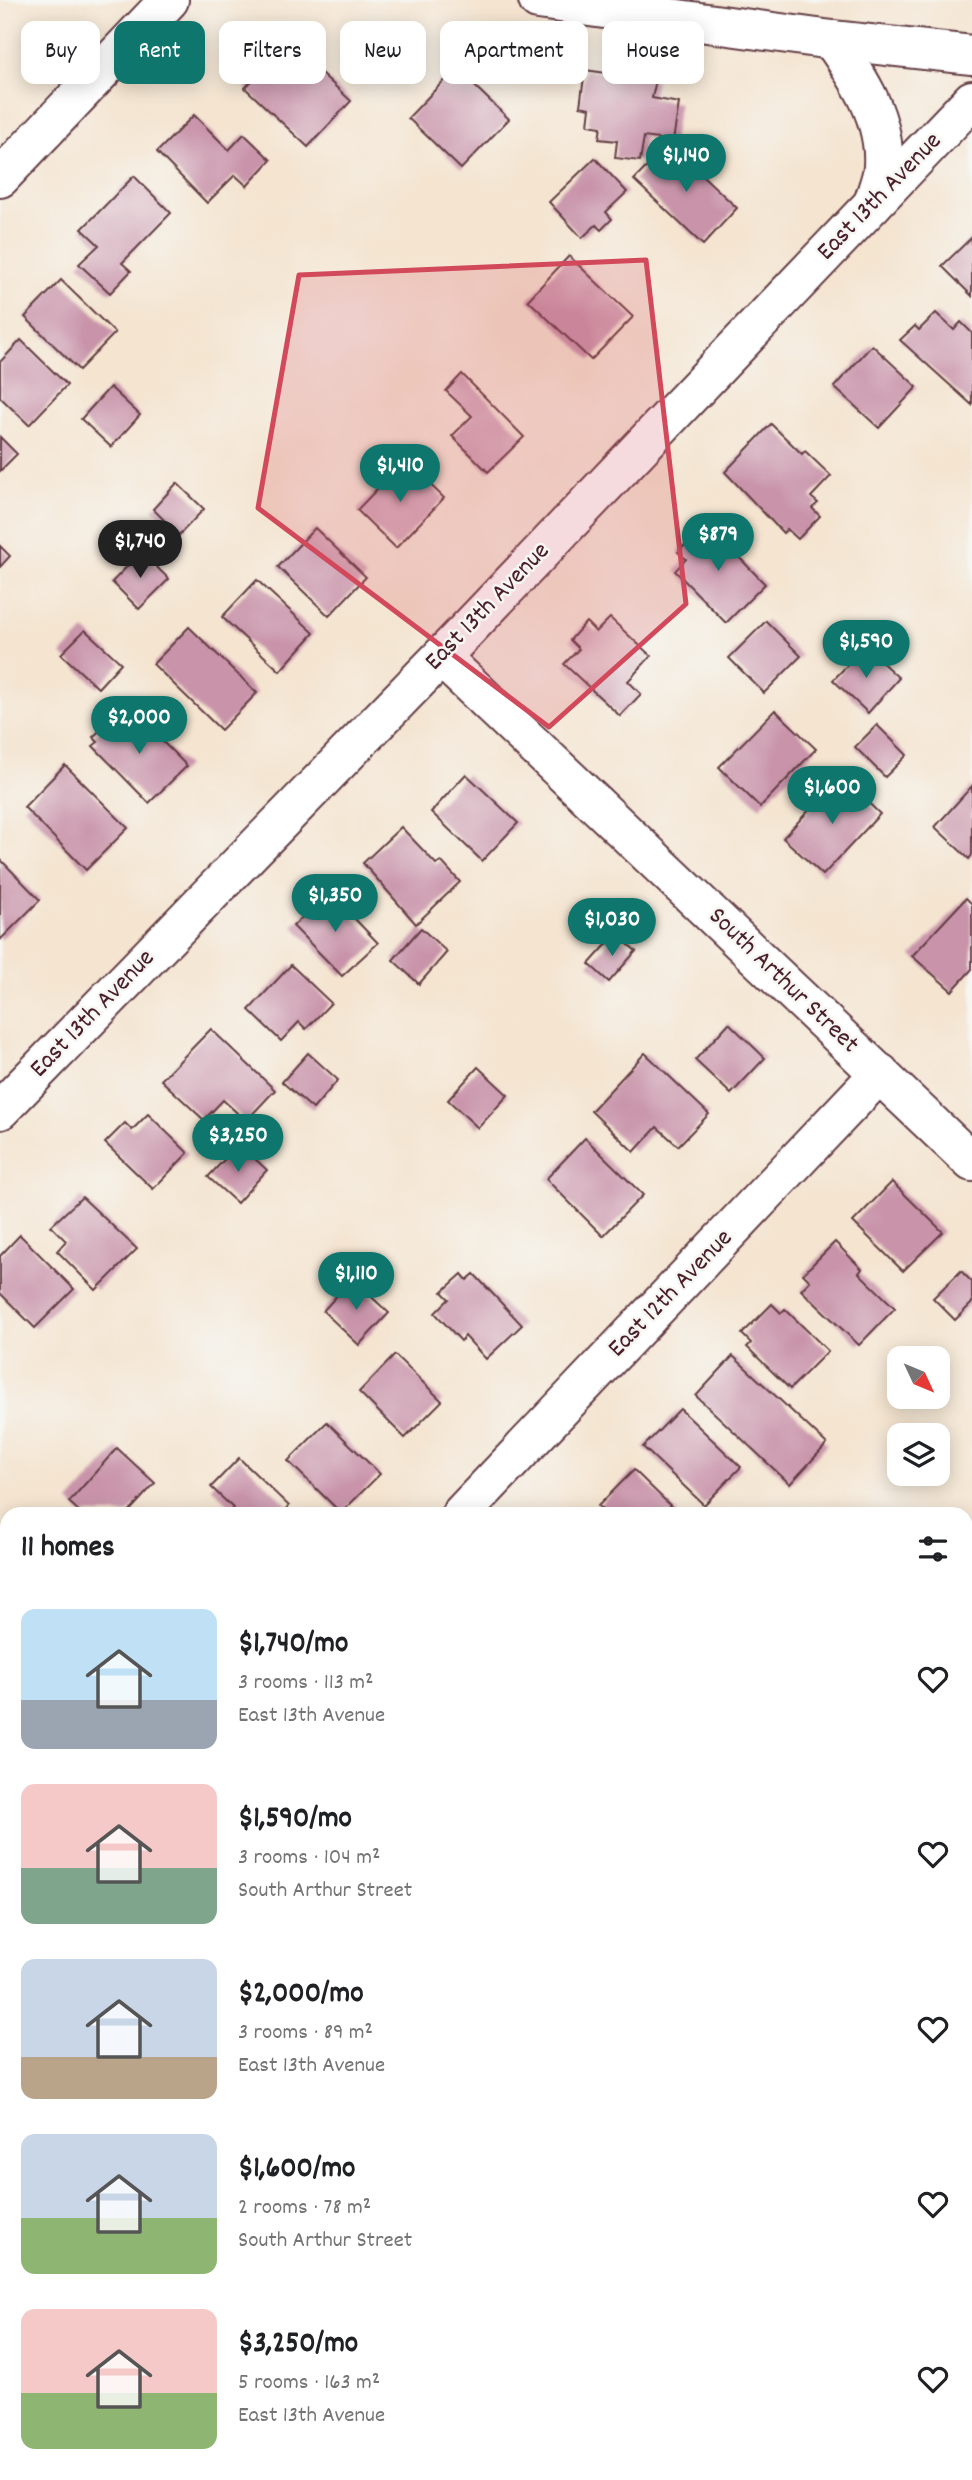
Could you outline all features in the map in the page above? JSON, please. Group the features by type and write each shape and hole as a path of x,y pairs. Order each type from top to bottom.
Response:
{"street":[{"path":"0,178 169,0"},
{"path":"538,0 832,40 972,55"},
{"path":"832,40 865,87 880,129 883,167 873,204"},
{"name":"East 13th Avenue","path":"0,1110 441,657 972,100"},
{"name":"South Arthur Street","path":"441,657 972,1162"},
{"name":"East 12th Avenue","path":"468,1507 880,1073"}],"highlighted area":[{"path":"646,260 686,604 549,727 258,508 299,275"}],"building":[{"path":"588,70 602,72 602,84 655,84 652,98 679,103 673,141 644,137 640,161 615,158 617,141 599,139 601,127 588,125 590,108 580,106 583,84 588,84"},
{"path":"326,78 351,101 308,147 245,88 249,84 326,84"},
{"path":"441,84 473,84 509,119 461,169 408,118"},
{"path":"194,115 229,150 244,134 271,160 247,186 235,175 207,203 157,152"},
{"path":"669,144 737,208 703,245 634,180"},
{"path":"595,158 627,192 606,212 612,219 601,230 596,225 582,238 549,202"},
{"path":"134,176 171,213 122,263 131,271 110,293 79,264 99,245 82,229"},
{"path":"972,237 972,296 942,266"},
{"path":"569,256 633,317 591,360 528,300"},
{"path":"61,280 115,333 79,370 25,317"},
{"path":"936,313 954,330 961,322 972,333 972,405 900,340 915,326 919,330"},
{"path":"21,340 67,385 29,425 0,397 0,362"},
{"path":"872,345 917,387 879,428 834,387"},
{"path":"462,374 524,437 488,472 452,436 472,416 446,391"},
{"path":"110,387 140,415 111,447 81,419"},
{"path":"771,424 802,454 805,451 831,476 811,497 818,503 812,508 820,516 798,539 787,529 783,533 725,472"},
{"path":"0,437 17,454 0,471"},
{"path":"405,460 444,498 396,548 357,510"},
{"path":"177,483 204,509 179,535 153,509"},
{"path":"718,527 738,547 733,551 765,584 726,623 675,571 686,559 678,552 699,531 706,538"},
{"path":"315,528 366,577 329,616 278,567"},
{"path":"0,546 10,556 0,567"},
{"path":"141,552 169,579 139,609 112,582"},
{"path":"257,580 314,633 280,671 222,617"},
{"path":"610,618 651,656 628,681 641,694 620,716 564,664 579,649 570,640 586,622 596,632"},
{"path":"766,621 801,656 764,693 729,658"},
{"path":"189,627 257,693 221,730 153,664"},
{"path":"85,630 121,663 98,688 61,654"},
{"path":"865,647 899,678 868,713 833,680"},
{"path":"775,710 816,749 760,807 719,767"},
{"path":"132,711 187,766 149,803 93,746 98,742 93,737 110,721 115,727"},
{"path":"877,725 907,755 885,777 855,747"},
{"path":"65,765 128,828 86,870 24,807"},
{"path":"466,774 518,823 482,861 431,812"},
{"path":"841,776 880,814 823,875 783,838"},
{"path":"972,786 972,855 969,859 935,827"},
{"path":"401,827 436,864 441,861 460,882 416,924 363,863"},
{"path":"0,859 40,900 0,940"},
{"path":"329,892 378,943 342,976 293,926"},
{"path":"966,898 972,904 972,969 952,991 912,956"},
{"path":"421,928 447,952 419,984 393,960"},
{"path":"616,934 636,951 609,982 589,964"},
{"path":"291,965 331,1003 306,1029 299,1022 281,1041 249,1010"},
{"path":"729,1023 765,1058 731,1094 695,1060"},
{"path":"211,1029 275,1090 246,1121 223,1100 204,1120 161,1080"},
{"path":"308,1053 338,1080 313,1109 282,1082"},
{"path":"645,1053 709,1114 678,1146 657,1127 634,1152 591,1111"},
{"path":"478,1067 508,1095 478,1128 448,1100"},
{"path":"148,1114 188,1153 153,1189 105,1143 125,1123 132,1130"},
{"path":"585,1138 643,1195 603,1236 546,1179"},
{"path":"239,1144 267,1170 237,1203 208,1177"},
{"path":"892,1182 943,1232 903,1271 853,1222"},
{"path":"82,1197 137,1249 96,1290 57,1251 66,1241 51,1226"},
{"path":"20,1235 74,1289 35,1328 0,1293 0,1256"},
{"path":"835,1242 862,1269 859,1273 895,1308 859,1345 801,1290 810,1281 803,1274"},
{"path":"961,1271 972,1282 972,1303 955,1320 933,1298"},
{"path":"462,1274 467,1280 474,1274 522,1325 486,1359 465,1336 461,1341 435,1313 449,1299 442,1292"},
{"path":"352,1279 389,1313 359,1345 323,1311"},
{"path":"772,1304 781,1313 785,1309 828,1351 790,1389 747,1347 751,1343 742,1334"},
{"path":"395,1355 442,1401 405,1438 359,1392"},
{"path":"733,1356 827,1444 790,1484 696,1396"},
{"path":"680,1409 741,1467 704,1505 643,1447"},
{"path":"327,1422 380,1474 347,1507 335,1507 288,1461"},
{"path":"117,1448 155,1483 133,1507 74,1507 69,1502"},
{"path":"239,1458 289,1506 232,1507 211,1487"},
{"path":"634,1470 672,1507 599,1507"}]}
